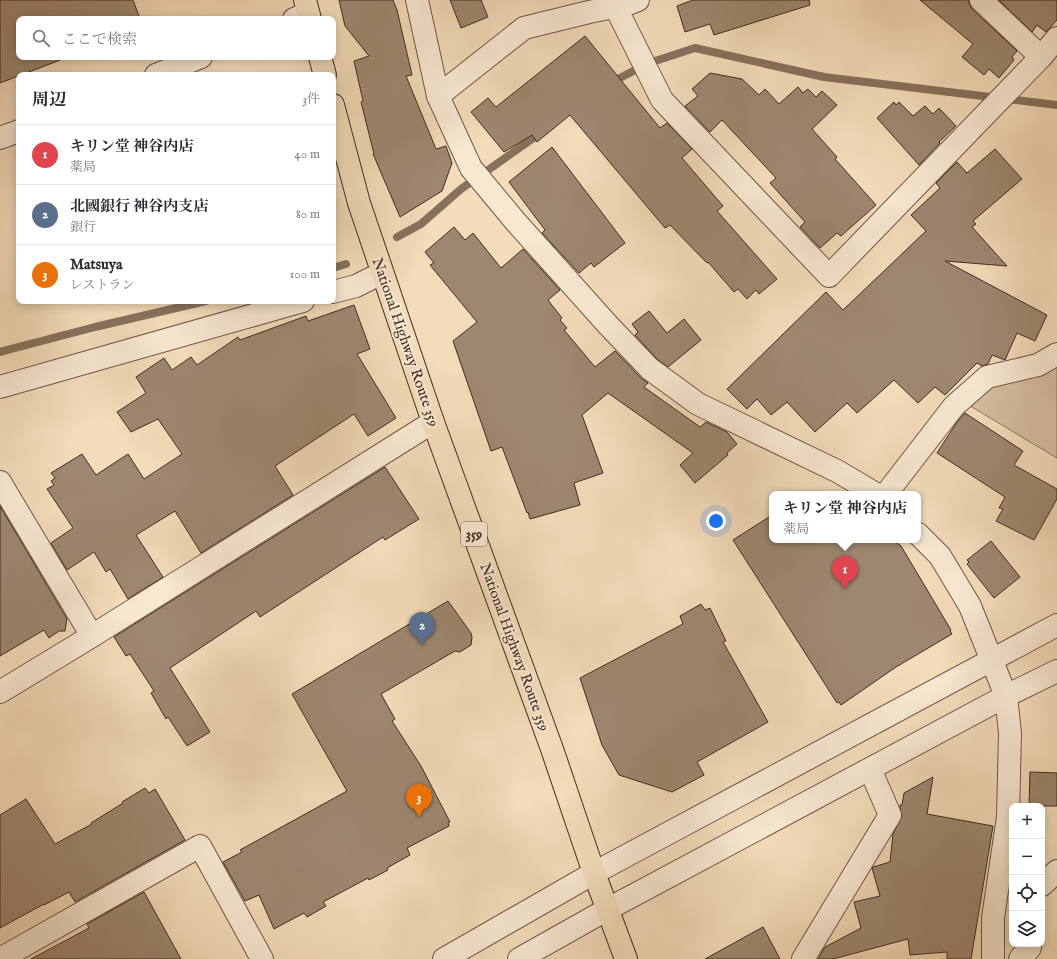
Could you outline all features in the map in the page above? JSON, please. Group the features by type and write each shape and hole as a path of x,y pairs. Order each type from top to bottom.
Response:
{"highway":[{"path":"321,60 324,72"},
{"name":"National Highway Route 359","path":"336,116 359,203 432,422 552,749 594,873 626,959"}],"street":[{"path":"417,0 438,96 477,176 608,325 650,369 698,404 837,471 871,491"},
{"path":"438,96 524,28 628,4 638,0"},
{"path":"981,0 1041,57"},
{"path":"615,6 662,100 829,276 994,107 1057,38"},
{"path":"164,72 194,60"},
{"path":"0,138 16,131"},
{"path":"336,291 356,286 382,273"},
{"path":"0,387 292,304"},
{"path":"888,491 954,406 987,377 1038,365 1057,354"},
{"path":"0,692 92,636 432,422"},
{"path":"0,482 92,636"},
{"path":"921,537 940,556 970,606 1006,696 1010,740 1008,817 993,918 993,959"},
{"path":"444,959 594,873 1057,625"},
{"path":"519,959 608,909 1006,696 1057,671"},
{"path":"803,959 890,815 870,769"},
{"path":"0,959 200,846 262,959"},
{"path":"1045,882 1057,872"},
{"path":"1020,959 1030,947"}],"shaded area":[{"path":"1057,364 1057,458 967,404 992,384"}],"building":[{"path":"0,0 133,0 139,16 16,16 16,60 60,60 29,72 16,72 16,77 0,83"},
{"path":"339,0 393,0 397,10 412,75 406,76 436,149 446,146 452,163 442,191 400,217 373,154 361,102 363,101 354,61 369,56 345,26"},
{"path":"450,0 481,0 488,17 461,28"},
{"path":"693,0 809,0 810,5 714,35 710,24 685,32 677,6"},
{"path":"920,0 969,0 969,4 972,9 1017,51 1012,57 1014,60 999,78 989,69 984,75 962,57 973,44"},
{"path":"999,0 1057,0 1057,20 1046,32 1037,25 1032,32"},
{"path":"585,36 660,128 667,123 692,149 682,158 723,206 717,211 777,279 759,294 756,290 747,299 738,289 734,292 708,262 707,263 670,225 665,228 570,115 537,142 532,135 504,152 471,112 488,98 496,107"},
{"path":"710,73 742,79 759,95 765,89 779,104 798,87 803,93 808,89 816,97 822,91 837,105 812,129 837,157 835,159 876,205 841,236 837,233 820,248 800,227 805,222 770,183 776,178 722,120 710,132 685,106 698,96 692,89"},
{"path":"894,102 896,105 899,102 913,116 925,106 933,114 939,108 956,126 939,142 940,143 919,165 877,118"},
{"path":"552,147 625,243 594,267 591,263 579,273 542,233 545,230 509,182"},
{"path":"995,149 1022,179 973,221 976,224 972,227 1007,266 945,261 1047,315 1035,341 1017,333 1005,360 992,355 988,364 982,366 977,363 945,395 935,387 918,403 894,380 857,413 847,403 815,432 787,402 771,415 757,399 747,409 727,389 826,292 843,310 926,231 911,215 940,188 936,183 957,162 967,173"},
{"path":"454,227 465,240 473,233 501,268 523,249 560,290 548,300 562,318 560,320 567,328 564,330 595,367 615,351 641,378 648,383 644,387 700,427 706,422 727,432 737,444 727,453 728,455 695,483 680,465 693,453 608,393 582,415 603,473 574,483 580,505 530,519 502,447 491,451 453,341 477,322 430,265 434,263 425,252"},
{"path":"354,305 370,349 357,354 396,418 368,436 354,414 275,466 293,495 201,553 175,511 136,535 163,577 128,599 110,569 106,572 94,552 67,570 51,543 73,528 47,489 54,485 51,481 55,478 51,473 82,454 96,475 128,454 144,479 182,454 158,419 131,432 117,412 146,393 136,377 164,358 172,370 191,357 197,365 238,337 240,340 306,316 308,321"},
{"path":"649,311 667,333 684,319 701,340 668,367 658,360 635,335 638,332 632,324"},
{"path":"965,413 1023,451 1014,465 1057,489 1057,499 1034,540 996,521 1003,509 999,508 1005,497 937,453 957,422"},
{"path":"385,467 419,519 385,540 383,537 260,617 256,611 170,668 210,732 187,746 168,717 166,719 151,693 154,691 130,654 126,656 114,637"},
{"path":"0,506 67,619 65,631 59,631 49,638 44,630 0,656"},
{"path":"769,517 769,543 897,543 901,546 952,634 896,667 841,705 839,702 837,703 733,540"},
{"path":"991,541 1020,577 994,598 967,564 969,562 967,560"},
{"path":"448,601 471,633 471,645 460,652 455,651 381,694 395,719 392,721 421,766 450,822 448,823 449,826 407,848 410,855 387,868 388,870 369,880 368,878 323,902 326,906 307,917 304,913 274,929 259,895 245,901 223,862 242,852 240,850 347,791 292,694"},
{"path":"701,604 705,610 710,608 726,641 723,642 768,722 697,762 704,775 672,792 619,775 602,745 580,678 683,624 680,616"},
{"path":"1030,772 1057,773 1057,806 1045,806 1045,803 1029,803"},
{"path":"933,777 927,814 993,826 971,959 947,959 947,952 910,955 908,939 833,959 818,959 825,947 861,928 854,902 880,896 872,868 890,862 893,834 902,816 900,805 902,805 904,793"},
{"path":"145,788 149,793 155,789 185,840 75,902 69,892 0,928 0,815 26,799 55,844 92,824 91,823"},
{"path":"144,892 181,959 31,959 89,928 87,924"},
{"path":"763,927 780,959 705,959"}],"waterway":[{"path":"610,83 649,63 695,48 824,77 1057,105"},
{"path":"397,237 421,224 461,189 542,132"},
{"path":"336,267 346,264"},
{"path":"0,352 95,327 193,304"}],"place":[{"name":"キリン堂 神谷内店","path":"845,589"},
{"name":"北國銀行 神谷内支店","path":"422,645"},
{"name":"Matsuya","path":"419,817"}]}
